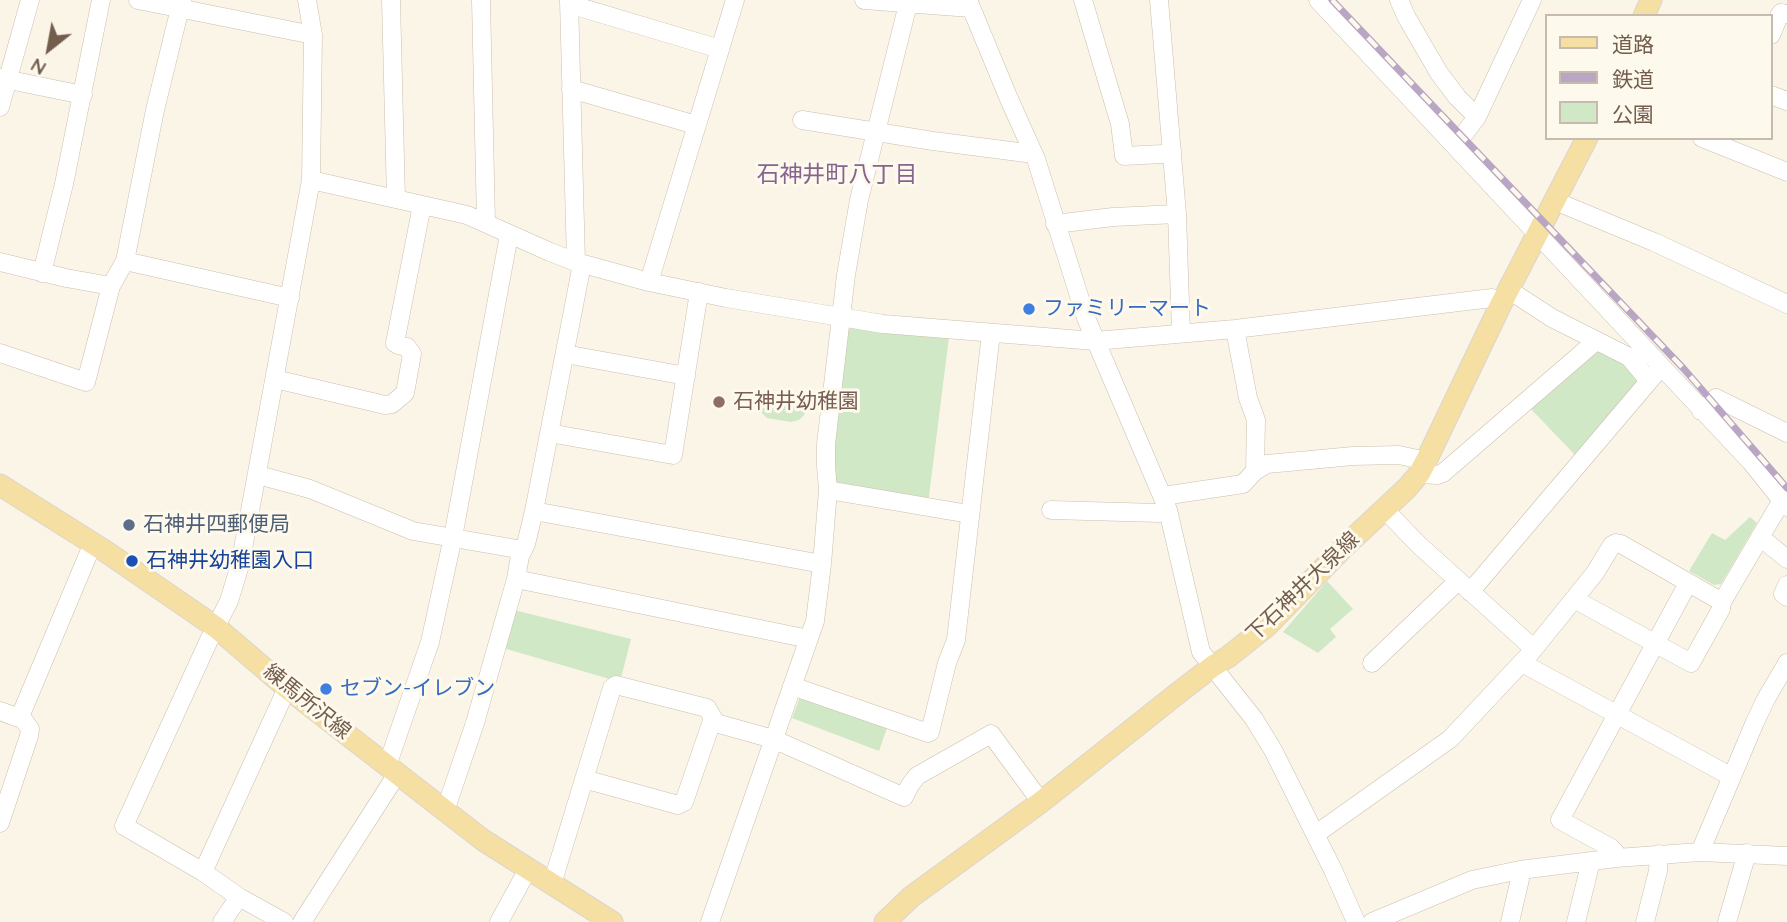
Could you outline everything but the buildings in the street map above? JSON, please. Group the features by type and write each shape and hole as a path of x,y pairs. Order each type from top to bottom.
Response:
{"main road":[{"name":"下石神井大泉線","path":"885,922 911,897 1041,802 1267,626 1345,546 1385,510 1422,467 1586,140"},
{"name":"練馬所沢線","path":"0,485 217,628 287,688 483,840 612,922"}],"street":[{"path":"0,107 4,79 30,0"},
{"path":"43,272 83,95 101,0"},
{"path":"138,0 181,4 313,35"},
{"path":"284,922 124,826 229,601 240,565 311,180 313,35 307,0"},
{"path":"391,0 396,199"},
{"path":"481,0 486,223"},
{"path":"649,282 735,0"},
{"path":"864,0 908,4 969,4 1034,154 1095,341 1166,503 1201,652 1254,719 1316,834 1356,922"},
{"path":"1083,0 1120,124 1124,156 1172,151"},
{"path":"1159,0 1177,214 1181,333"},
{"path":"1318,0 1538,234 1655,374"},
{"path":"1399,0 1439,73 1477,117"},
{"path":"1455,146 1477,117 1528,1"},
{"path":"445,811 475,723 534,511 565,354 579,263 569,2 720,49"},
{"path":"0,353 86,382 111,286 125,261 155,110 181,4"},
{"path":"710,922 815,621 828,490 826,444 840,318 859,204 908,4"},
{"path":"1773,30 1779,16 1782,13 1787,14"},
{"path":"4,79 83,95"},
{"path":"571,89 696,125"},
{"path":"802,120 1034,154"},
{"path":"1707,140 1787,172"},
{"path":"311,180 467,215 579,263 649,282 883,324 1095,341 1236,329 1505,297 1629,357 1655,374 1701,411 1751,462 1784,504 1760,537 1722,602 1721,609 1691,663 1574,599"},
{"path":"1555,201 1654,242 1787,304"},
{"path":"275,379 385,405 392,404 405,393 412,355 407,347 396,343 422,205"},
{"path":"1055,224 1112,217 1177,214"},
{"path":"302,922 392,770 430,642 453,537 509,235"},
{"path":"125,261 290,298"},
{"path":"0,262 111,286"},
{"path":"549,433 673,455 699,292"},
{"path":"1236,329 1248,398 1256,420 1255,471"},
{"path":"792,687 930,732 947,663 956,640 991,333"},
{"path":"1051,510 1159,513 1166,503 1243,484 1255,471 1267,464 1353,456 1399,455 1434,475 1443,473 1596,341"},
{"path":"565,354 686,376"},
{"path":"1372,663 1464,586 1655,374"},
{"path":"1701,411 1716,398 1787,433"},
{"path":"258,475 310,489 413,531 523,550"},
{"path":"828,490 969,514"},
{"path":"1385,510 1464,586 1527,656 1617,716 1732,777"},
{"path":"534,511 822,564"},
{"path":"1760,537 1787,559"},
{"path":"20,715 93,544"},
{"path":"1316,834 1450,739 1527,656 1595,573 1612,545 1621,544 1722,602"},
{"path":"516,579 809,639"},
{"path":"1616,858 1611,848 1560,820 1688,583"},
{"path":"1787,585 1783,594 1787,597"},
{"path":"1700,852 1755,722 1787,663"},
{"path":"552,884 584,779 612,688 616,685 707,708 713,718 684,802 678,805 584,779"},
{"path":"203,872 287,688"},
{"path":"0,711 16,717 20,715"},
{"path":"0,824 30,736 30,729 20,715"},
{"path":"712,722 773,739 904,797 917,776 991,734 1041,802"},
{"path":"1371,922 1472,880 1520,870 1659,854 1700,852 1787,856"},
{"path":"1727,922 1747,853"},
{"path":"1646,922 1658,871 1659,854"},
{"path":"1576,922 1591,861"},
{"path":"499,922 528,869"},
{"path":"1510,922 1520,870"},
{"path":"222,922 239,897"}],"green space":[{"path":"851,327 949,337 928,504 835,489 831,466 843,333"},
{"path":"1596,348 1625,361 1639,382 1576,456 1529,407"},
{"path":"768,395 799,397 806,405 805,414 799,420 791,422 767,418 759,405"},
{"path":"1750,517 1757,523 1721,584 1714,585 1689,571 1712,533 1725,540"},
{"path":"1327,581 1353,609 1330,629 1336,637 1318,653 1283,632"},
{"path":"514,610 631,639 620,682 503,648"},
{"path":"800,697 888,725 879,751 792,718"}],"railway":[{"path":"1332,0 1684,369 1787,488"}],"place":[{"name":"ファミリーマート","path":"1029,309"},
{"name":"石神井幼稚園","path":"719,402"},
{"name":"石神井四郵便局","path":"129,525"},
{"name":"石神井幼稚園入口","path":"132,561"},
{"name":"セブン-イレブン","path":"326,689"}],"district":[{"name":"石神井町八丁目","path":"837,175"}]}
